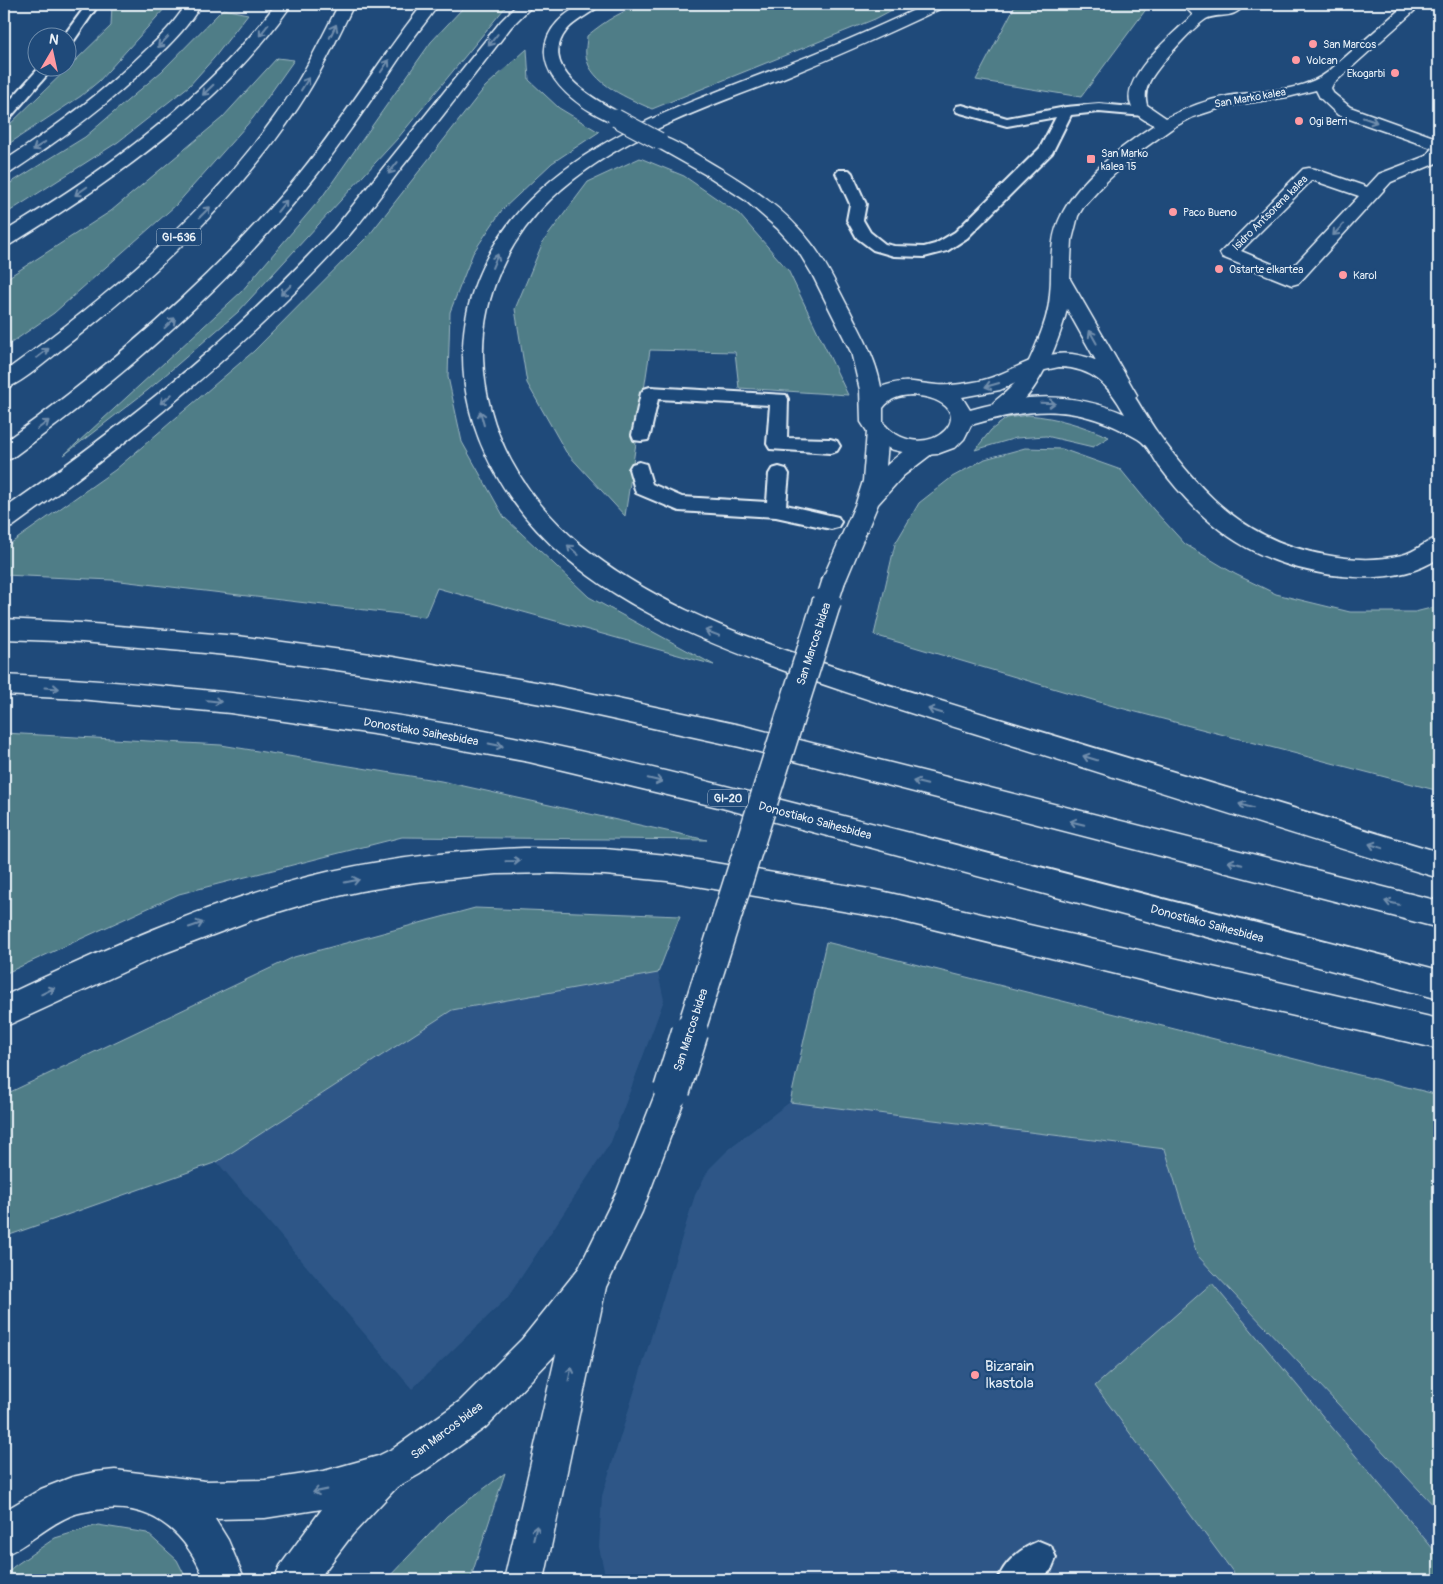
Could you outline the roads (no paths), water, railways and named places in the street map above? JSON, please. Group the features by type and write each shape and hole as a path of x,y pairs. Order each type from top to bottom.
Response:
{"main road":[{"path":"4,169 65,129 129,77 176,29 193,4"},
{"path":"4,240 75,196 122,162 200,98 242,56 284,4"},
{"name":"GI-636","path":"4,382 87,319 145,270 210,207 269,138 320,58 346,4"},
{"path":"4,453 98,384 161,331 215,280 274,217 334,142 408,32 431,4"},
{"path":"4,521 118,438 175,391 294,282 341,233 506,24 526,4"},
{"path":"593,4 582,8 565,22 555,34 551,45 551,57 560,76 572,90 590,104 706,167 740,189 770,212 798,239 824,279 860,350 869,378 873,406 872,422 884,437 898,444 925,448 940,445 952,439 959,430 962,420 955,404 947,397 888,370 860,350"},
{"path":"938,4 809,62 668,116 637,130 578,168 546,194 520,222 500,250 483,289 474,317 472,346 475,393 488,440 511,479 536,513 573,551 636,595 694,626 758,651 883,695 1439,865"},
{"path":"1167,125 1144,112 1138,104 1137,90 1141,82 1198,10 1228,11 1237,4"},
{"name":"San Marko kalea","path":"1000,408 1020,391 1053,329 1057,312 1060,277 1060,241 1065,224 1073,208 1108,170 1135,146 1184,115 1203,107 1291,91 1325,82 1415,4"},
{"path":"1325,82 1323,88 1326,95 1344,111"},
{"path":"1250,98 1302,99 1344,111 1439,145"},
{"name":"Isidro Antsorena kalea","path":"1371,194 1309,173 1229,253 1292,279 1371,194 1385,178 1432,160 1439,151"},
{"name":"San Marko kalea","path":"1060,277 1126,395"},
{"path":"873,406 879,398 888,392 913,387 931,390 965,390 992,385 1023,373 1036,364 1059,360 1085,364 1108,376 1126,395 1148,435 1189,488 1220,519 1261,546 1307,562 1366,570 1414,561 1439,546"},
{"path":"962,420 1000,408 1037,403 1076,406 1114,417 1148,435"},
{"name":"San Marcos bidea","path":"384,1473 407,1461 473,1414 535,1352 591,1280 630,1200 672,1090 834,580 867,503 875,473 878,430"},
{"name":"San Marcos bidea","path":"867,503 880,484 925,448"},
{"path":"4,629 144,637 260,648 474,682 627,711 764,743 1439,915"},
{"name":"Donostiako Saihesbidea","path":"4,685 127,693 234,703 460,738 565,759 731,799 1439,985"},
{"path":"4,1012 110,961 187,928 264,902 339,883 413,869 486,862 559,860 631,864 703,873 898,908 1263,995 1439,1034"},
{"path":"524,1580 591,1280"},
{"path":"4,1535 29,1517 72,1496 115,1489 148,1495 205,1500 265,1500 324,1490 384,1473"},
{"path":"294,1580 338,1521 384,1473"},
{"path":"148,1495 175,1507 191,1519 214,1551 225,1580"}],"lane":[{"path":"76,28 93,4"},
{"path":"4,116 37,78"},
{"path":"962,109 1007,122 1066,111 1100,108 1144,112"},
{"path":"844,172 858,204 855,220 863,235 879,247 894,250 924,252 941,248 961,235 1047,150 1066,111"},
{"path":"641,435 650,393 779,399 777,444 830,446"},
{"path":"639,468 642,488 679,504 776,510 831,522"},
{"path":"776,510 779,474"},
{"path":"1015,1580 1039,1558"}],"place":[{"name":"San Marcos","path":"1313,44"},
{"name":"Volcan","path":"1296,60"},
{"name":"Ekogarbi","path":"1395,73"},
{"name":"Ogi Berri","path":"1299,121"},
{"name":"San Marko kalea 15","path":"1091,159"},
{"name":"Paco Bueno","path":"1173,212"},
{"name":"Ostarte elkartea","path":"1219,269"},
{"name":"Karol","path":"1343,275"},
{"name":"Bizarain Ikastola","path":"975,1375"}]}
